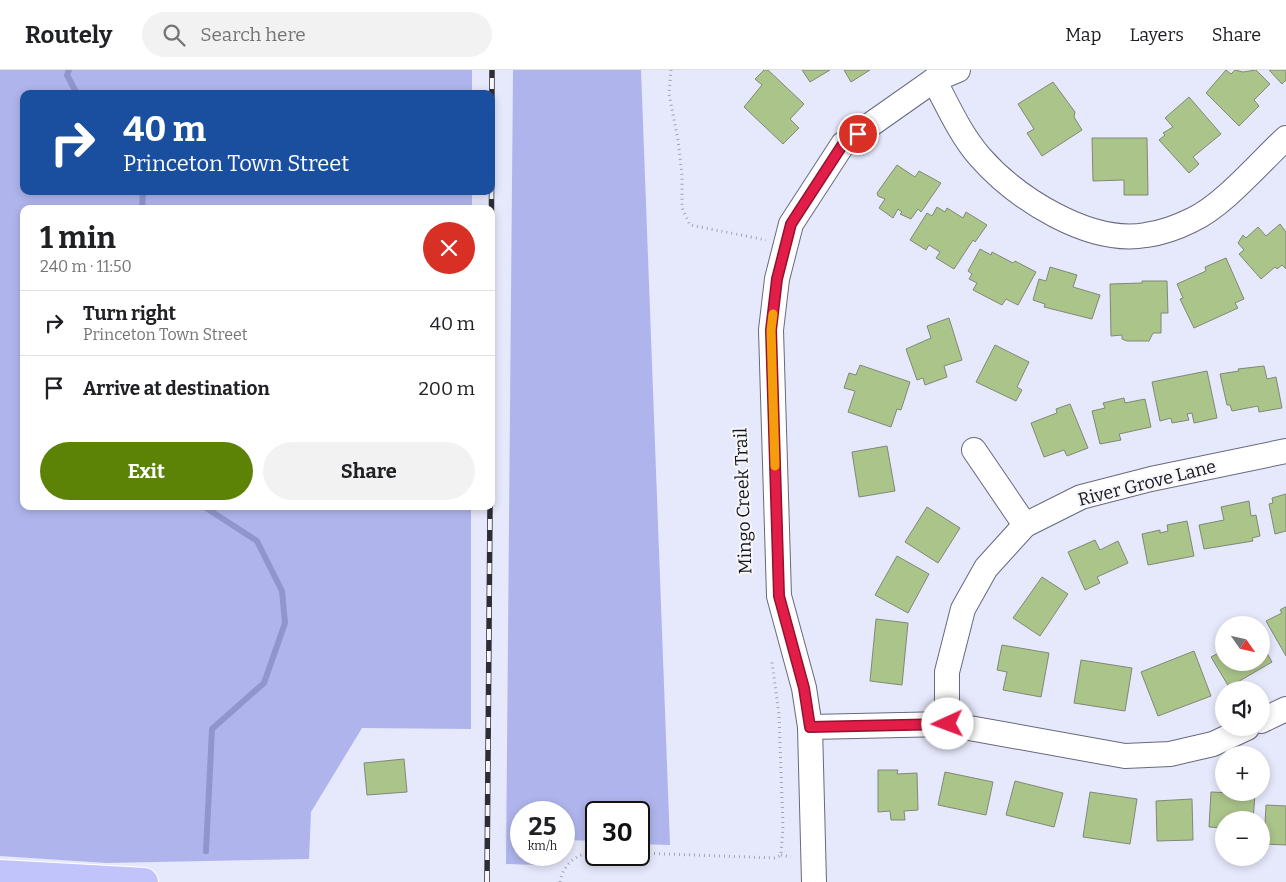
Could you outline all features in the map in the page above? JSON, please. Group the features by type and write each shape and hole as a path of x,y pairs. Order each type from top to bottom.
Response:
{"main road":[{"path":"0,874 144,882"}],"street":[{"path":"814,882 810,727 804,688 779,596 771,330 777,279 791,224 843,144 934,80 958,70"},
{"path":"934,80 956,123 980,156 999,176 1046,212 1089,228 1119,236 1145,236 1173,228 1194,219 1217,203 1286,138"},
{"path":"974,450 1025,524"},
{"name":"River Grove Lane","path":"948,724 947,672 964,609 986,568 1025,524 1081,497 1151,479 1286,451"},
{"path":"1270,717 1286,709"},
{"path":"810,727 948,724 1125,756 1170,754 1213,744 1230,736"}],"path":[{"path":"672,70 669,94 678,140 682,175 682,208 690,225 768,240 766,248"},
{"path":"772,659 779,715 783,826 781,855"},
{"path":"560,882 562,872 575,857 585,853"},
{"path":"650,853 776,858 781,855 792,857"}],"shaded area":[{"path":"0,70 472,70 472,90 20,90 20,195 472,195 472,205 20,205 20,510 471,510 471,729 362,728 311,812 309,859 106,863 0,856"},
{"path":"513,70 641,70 670,845 650,844 650,801 585,801 585,841 575,840 575,801 510,801 510,864 506,864"}],"building":[{"path":"764,70 768,70 804,104 790,119 799,128 783,144 744,107 762,85 755,79"},
{"path":"802,70 830,70 810,82"},
{"path":"844,70 870,70 851,82"},
{"path":"1226,70 1231,74 1235,70 1243,72 1256,70 1270,84 1254,100 1259,106 1239,126 1206,93"},
{"path":"1269,70 1286,70 1286,80 1282,84"},
{"path":"1053,82 1075,112 1074,117 1082,130 1042,156 1027,133 1034,129 1018,104"},
{"path":"1189,97 1221,134 1193,157 1199,164 1189,173 1159,140 1165,135 1163,133 1173,127 1165,118"},
{"path":"1092,138 1147,138 1148,195 1124,195 1124,180 1093,181"},
{"path":"897,165 915,177 919,171 941,183 921,212 918,209 911,219 900,214 902,212 898,209 893,218 879,208 885,199 878,196 877,193"},
{"path":"937,207 945,212 947,208 963,218 966,212 987,225 975,242 973,240 954,269 936,258 940,252 929,245 926,250 910,240 927,213 932,216"},
{"path":"1280,224 1286,232 1286,269 1282,265 1277,269 1275,267 1261,279 1239,254 1244,250 1238,243 1243,235 1246,238 1258,227 1266,236"},
{"path":"980,249 991,255 992,252 1013,263 1015,261 1036,272 1018,305 1006,299 1002,305 973,290 977,283 969,279 972,274 968,271"},
{"path":"1226,258 1244,299 1235,303 1238,308 1194,328 1180,299 1183,298 1177,284 1206,271 1205,267"},
{"path":"1050,267 1077,275 1073,287 1100,295 1092,319 1044,307 1045,304 1033,300 1039,279 1046,281"},
{"path":"1142,281 1167,281 1168,313 1161,313 1161,333 1153,333 1149,341 1127,341 1122,339 1122,335 1111,336 1110,284 1142,283"},
{"path":"949,318 962,360 944,366 947,377 925,385 923,378 917,380 906,349 931,338 927,326"},
{"path":"995,345 1029,362 1017,387 1022,390 1016,401 976,382"},
{"path":"860,365 910,382 901,410 897,409 891,427 848,412 855,391 844,388 849,373 856,375"},
{"path":"1264,366 1267,379 1276,377 1282,408 1259,412 1258,406 1232,411 1230,405 1227,405 1220,374 1239,371 1238,369"},
{"path":"1207,371 1217,418 1194,423 1192,413 1187,414 1189,420 1172,423 1171,418 1160,421 1152,382"},
{"path":"1124,398 1125,403 1145,399 1151,427 1119,434 1121,440 1100,444 1092,411 1105,408 1103,403"},
{"path":"1070,404 1088,448 1067,456 1064,450 1044,457 1031,423 1057,413 1056,409"},
{"path":"887,446 895,491 859,497 852,452"},
{"path":"1286,494 1286,531 1275,534 1269,504 1273,503 1272,498"},
{"path":"1249,501 1251,516 1256,515 1260,536 1252,538 1253,541 1204,549 1199,525 1224,520 1221,507"},
{"path":"927,507 960,528 938,563 905,542"},
{"path":"1187,521 1194,556 1148,565 1142,534 1160,530 1160,533 1168,531 1167,525"},
{"path":"1095,540 1100,550 1118,541 1128,563 1097,577 1100,583 1085,590 1068,552"},
{"path":"897,556 929,574 908,613 875,595"},
{"path":"1042,577 1068,594 1040,636 1013,618"},
{"path":"1286,607 1286,656 1270,628 1270,619 1282,613 1280,610"},
{"path":"876,619 908,623 902,685 870,681"},
{"path":"1002,645 1049,653 1041,697 1003,690 1007,672 997,670"},
{"path":"1194,651 1211,696 1158,716 1141,672"},
{"path":"1215,655 1215,664 1211,657"},
{"path":"1081,660 1132,668 1125,711 1074,703"},
{"path":"1219,671 1257,671 1239,681 1225,681"},
{"path":"404,759 407,792 367,795 364,763"},
{"path":"878,770 898,770 897,774 917,773 918,810 904,811 905,820 891,820 890,811 878,812"},
{"path":"945,772 993,782 986,815 938,805"},
{"path":"1015,781 1063,793 1054,827 1006,815"},
{"path":"1090,792 1137,799 1130,844 1083,837"},
{"path":"1211,792 1215,792 1215,801 1254,801 1254,811 1215,811 1215,827 1209,827"},
{"path":"1192,799 1193,840 1157,841 1156,801"},
{"path":"1266,805 1286,806 1286,845 1270,844 1270,811 1266,811"}],"waterway":[{"path":"69,70 67,75 75,90"},
{"path":"142,205 143,195"},
{"path":"206,851 212,729 264,683 285,623 282,591 257,541 209,510"}],"railway":[{"path":"492,70 492,90"},
{"path":"491,205 492,195"},
{"path":"487,882 490,510"}],"slow traffic":[{"path":"773,314 771,330 775,466"}],"route":[{"path":"858,134 843,144 791,224 783,248 777,279 771,330 779,596 804,688 810,727 948,724"}]}
